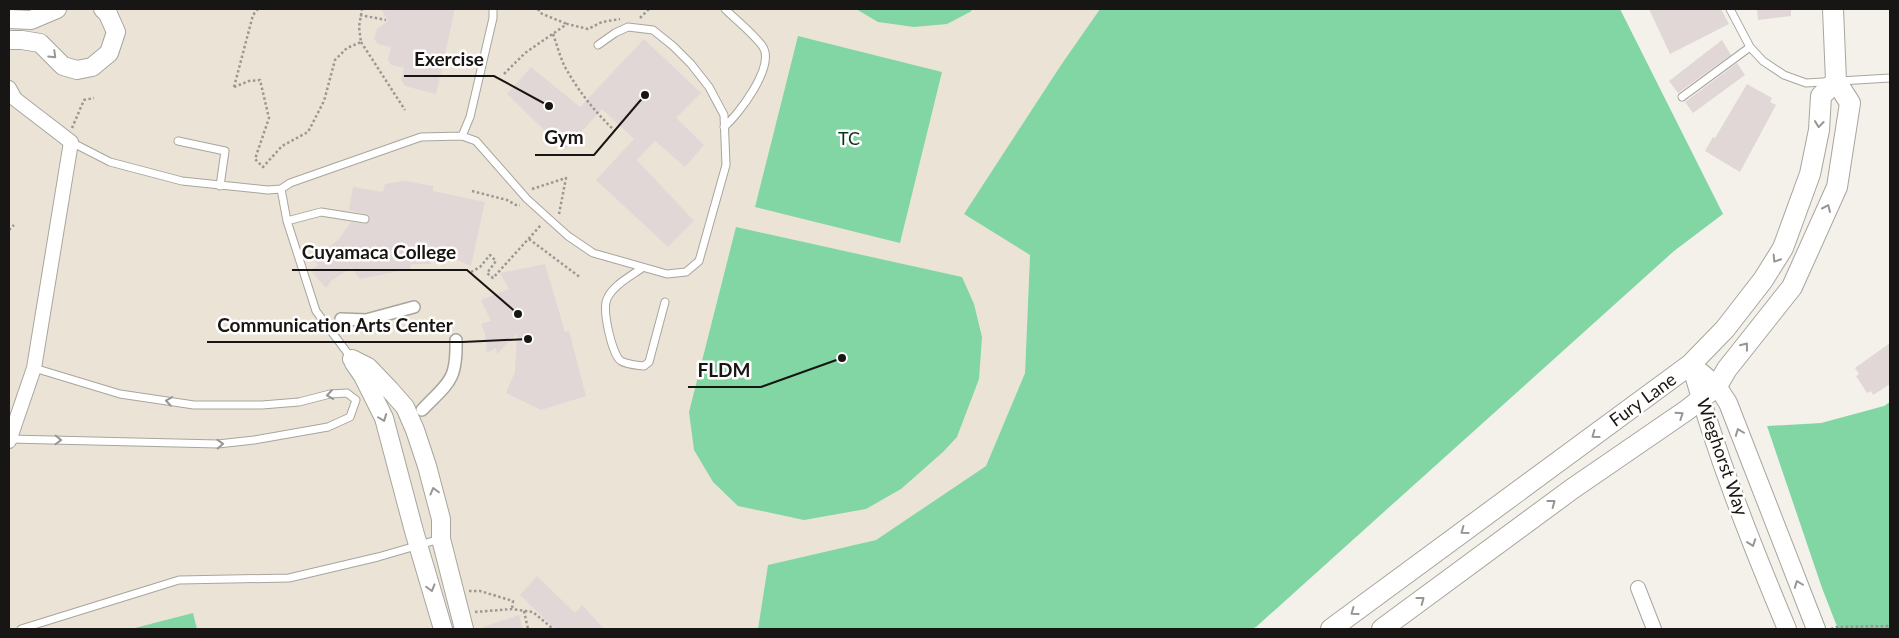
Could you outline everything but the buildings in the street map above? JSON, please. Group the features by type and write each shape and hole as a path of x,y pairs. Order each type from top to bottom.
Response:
{"main road":[{"path":"1833,9 1836,81"},
{"name":"Fury Lane","path":"1331,629 1691,364 1725,329 1763,280 1783,248 1810,174 1819,130 1821,96 1836,81 1850,103 1837,187 1792,287 1727,369 1717,386 1572,488 1382,629"}],"street":[{"path":"9,19 31,20 57,9"},
{"path":"9,40 40,43 63,66 77,70 92,67 110,53 116,32 108,14 103,9"},
{"path":"9,88 16,99 70,138 34,368 9,440"},
{"path":"341,319 366,320 414,307"},
{"path":"422,410 450,382 456,361 456,340"},
{"path":"352,360 368,367 405,406 415,430 441,518 441,539 464,629"},
{"path":"352,360 363,376 384,418 443,629"},
{"name":"Wieghorst Way","path":"1691,364 1717,386 1728,403 1816,629"},
{"name":"Wieghorst Way","path":"1691,364 1701,399 1760,566 1787,629"},
{"path":"419,546 428,548 433,553 452,587"},
{"path":"1638,588 1654,629"}],"lane":[{"path":"462,136 470,117 493,18 493,9"},
{"path":"724,127 734,119 752,92 765,65 764,48 725,9"},
{"path":"1730,9 1750,47 1763,61 1784,75 1806,83 1890,78"},
{"path":"70,138 110,162 182,182 268,190 281,189 290,183 421,137 462,136 476,141 522,193 558,227 593,253 667,274 686,272 698,261 726,165 724,115 713,94 692,64 653,30 628,27 615,32 598,45"},
{"path":"1682,97 1750,47"},
{"path":"178,141 224,151 220,186"},
{"path":"281,189 287,221 316,311 352,360"},
{"path":"287,221 321,212 365,219"},
{"path":"642,268 613,291 607,299 605,312 614,352 621,361 644,366 649,362 665,302"},
{"path":"9,440 218,444 254,440 328,427 350,417 356,400 347,393 330,394 299,402 262,405 194,405 120,394 34,368"},
{"path":"21,629 179,580 288,578 441,539"}],"path":[{"path":"258,9 253,15 234,86 260,80 269,118 255,159 263,167 282,146 308,132 324,100 335,60 346,48 361,42"},
{"path":"362,9 360,15 361,42 405,110"},
{"path":"538,9 540,13 567,24 588,29 602,22 626,18"},
{"path":"638,28 640,18 649,9"},
{"path":"360,15 386,20"},
{"path":"633,18 640,18"},
{"path":"504,74 525,53 567,24"},
{"path":"553,34 564,66 596,113 615,132"},
{"path":"70,138 84,100 94,98"},
{"path":"522,193 566,178 558,216 558,227"},
{"path":"472,191 520,205"},
{"path":"471,272 480,267 490,255 496,261 487,273 493,278 548,217"},
{"path":"9,230 14,225"},
{"path":"529,239 581,278"},
{"path":"469,598 467,591 480,592 513,601 512,609"},
{"path":"472,605 474,612 512,609 533,612 553,629"},
{"path":"524,611 528,629"},
{"path":"1831,629 1837,627 1890,626"}],"shaded area":[{"path":"9,9 1100,9 1061,65 965,214 1030,254 1025,373 986,466 876,540 769,565 758,629 9,629"}],"green space":[{"path":"856,9 973,9 947,24 914,27 878,22"},
{"path":"1100,9 1620,9 1723,214 1674,251 1256,627 1250,629 758,629 768,565 876,540 986,466 1025,373 1030,255 964,214 1061,65"},
{"name":"TC","path":"798,36 942,72 900,243 755,207"},
{"path":"736,227 962,277 974,304 982,337 979,379 957,437 901,489 866,509 804,520 738,506 713,482 694,450 689,412"},
{"path":"1890,402 1890,629 1838,629 1822,588 1767,426 1821,423 1884,406"},
{"path":"193,613 197,629 131,629"}],"place":[{"name":"Gym","path":"645,95"},
{"name":"Exercise","path":"549,106"},
{"name":"Cuyamaca College","path":"518,314"},
{"name":"Communication Arts Center","path":"528,339"},
{"name":"FLDM","path":"842,358"}]}
